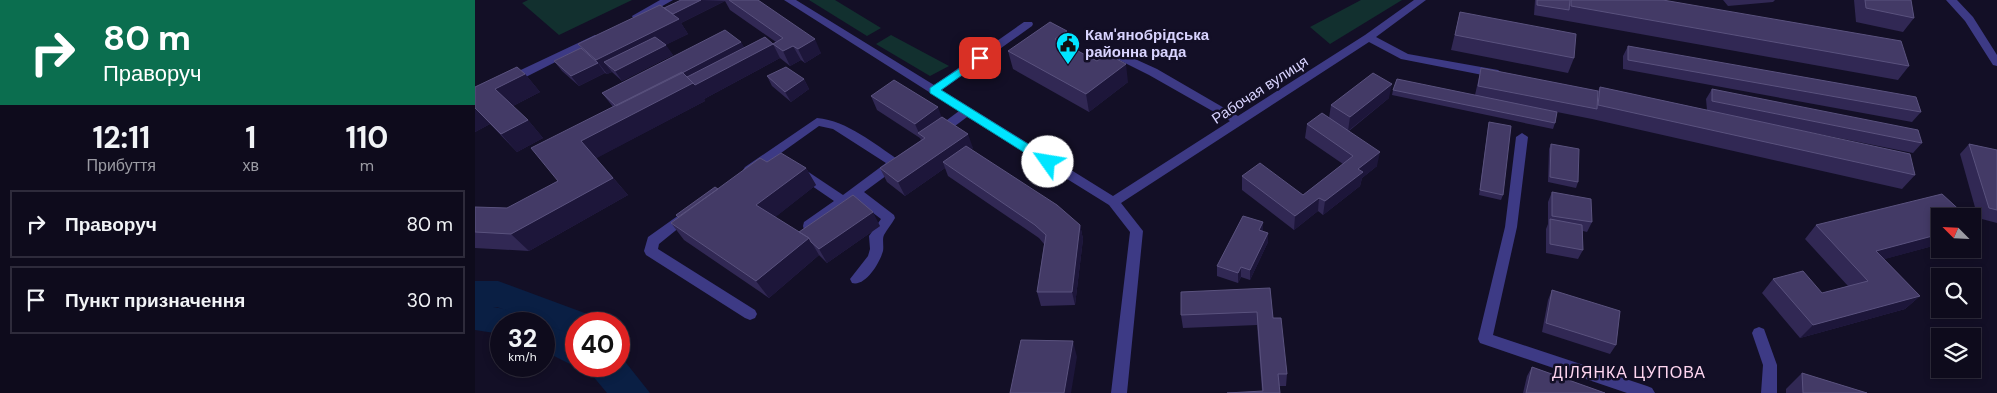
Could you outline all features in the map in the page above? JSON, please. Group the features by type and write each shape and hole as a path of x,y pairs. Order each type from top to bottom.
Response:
{"street":[{"path":"627,21 668,0"},
{"path":"789,0 1113,202 1137,231 1119,393"},
{"name":"Рабочая вулиця","path":"1113,202 1369,37 1421,0"},
{"path":"1951,0 1969,19 1997,63"},
{"path":"934,90 1028,24"},
{"path":"501,85 603,34"},
{"path":"1369,37 1405,57 1510,77"},
{"path":"1109,52 1153,72 1238,121"},
{"path":"927,140 967,111"},
{"path":"738,178 817,122 829,122 899,160 797,234"},
{"path":"1522,137 1511,227 1485,339 1647,393"},
{"path":"776,151 792,160 794,168 843,201"},
{"path":"855,192 889,218 876,236 879,246 875,258 857,279"},
{"path":"700,205 653,242 651,251 750,314"},
{"path":"1759,333 1770,365 1769,393"}],"green space":[{"path":"528,0 632,0 559,35 522,3"},
{"path":"809,0 835,0 881,28 867,36"},
{"path":"1361,0 1402,0 1330,44 1310,27"},
{"path":"891,35 949,66 930,76 876,44"}],"water":[{"path":"475,304 524,312 490,312 490,332 475,330"},
{"path":"555,327 565,331 565,362 555,356"},
{"path":"630,368 650,393 607,393 594,377 630,377"}],"building":[{"path":"681,0 701,0 673,14 664,8"},
{"path":"729,0 758,0 815,39 798,49 793,46 783,51 773,44 783,38"},
{"path":"1537,0 1570,0 1569,10 1537,5"},
{"path":"1571,0 1663,0 1901,41 1909,66 1571,6"},
{"path":"1865,0 1911,0 1914,18 1866,8"},
{"path":"660,5 679,19 596,60 578,44"},
{"path":"1460,12 1576,34 1574,58 1455,35"},
{"path":"1050,22 1067,31 1055,39 1097,61 1107,54 1126,64 1086,94 1008,51"},
{"path":"725,30 741,42 616,106 602,93"},
{"path":"655,37 666,45 615,71 604,62"},
{"path":"765,37 773,44 695,85 687,77"},
{"path":"1628,46 1916,97 1921,112 1628,60"},
{"path":"581,48 598,63 571,76 554,61"},
{"path":"517,67 525,74 495,89 528,120 501,134 475,108 475,87"},
{"path":"786,67 804,79 785,92 767,76"},
{"path":"1481,68 1598,91 1597,109 1478,86"},
{"path":"682,72 693,83 581,141 613,178 511,234 475,232 475,207 507,208 558,181 531,148"},
{"path":"1373,73 1392,84 1350,117 1331,105"},
{"path":"1397,79 1557,112 1555,123 1393,90"},
{"path":"894,80 938,107 915,124 871,96"},
{"path":"1600,87 1910,154 1915,175 1598,105"},
{"path":"1712,89 1918,130 1922,143 1712,101"},
{"path":"1322,113 1380,152 1358,169 1363,172 1325,201 1319,198 1295,216 1242,176 1260,163 1303,195 1353,156 1307,124"},
{"path":"942,117 968,134 898,182 880,168 925,138 918,133"},
{"path":"1489,122 1511,126 1503,195 1480,190"},
{"path":"1551,144 1579,149 1578,182 1550,177"},
{"path":"1969,144 1997,150 1997,210 1989,208"},
{"path":"966,146 1057,205 1080,225 1072,292 1037,292 1046,235 1035,225 943,162"},
{"path":"781,153 806,168 756,205 809,238 756,281 671,223 760,158 767,162"},
{"path":"715,187 718,189 678,217 676,215"},
{"path":"1552,192 1591,199 1592,222 1552,216"},
{"path":"1942,194 1957,208 1931,208 1931,236 1876,251 1920,296 1813,325 1773,279 1803,271 1822,293 1868,281 1816,225"},
{"path":"853,195 873,212 819,249 809,238 799,232"},
{"path":"1243,216 1263,222 1259,230 1268,233 1250,270 1241,267 1238,273 1217,266"},
{"path":"1550,219 1582,225 1583,250 1550,244"},
{"path":"1270,288 1273,318 1281,318 1287,374 1278,374 1280,393 1227,393 1263,391 1257,312 1181,315 1181,292"},
{"path":"1552,290 1620,311 1616,345 1546,323"},
{"path":"1021,340 1073,341 1064,393 1010,393"},
{"path":"1532,367 1605,393 1526,393"},
{"path":"1802,373 1867,393 1803,393"}],"waterway":[{"path":"475,294 498,294 565,319"}],"place":[{"name":"Кам'янобрідська районна рада","path":"1068,65"}],"district":[{"name":"ДІЛЯНКА ЦУПОВА","path":"1629,372"}],"route":[{"path":"980,58 934,90 1048,162"}]}
